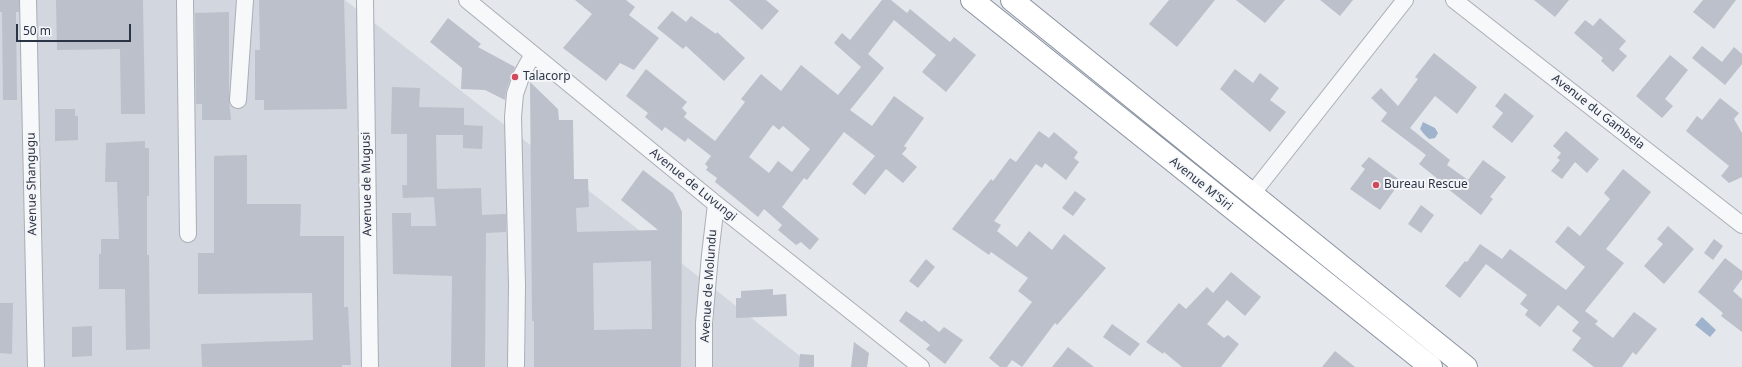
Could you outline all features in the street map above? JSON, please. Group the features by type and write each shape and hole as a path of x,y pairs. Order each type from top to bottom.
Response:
{"highway":[{"name":"Avenue M'Siri","path":"972,0 1431,367"},
{"name":"Avenue M'Siri","path":"1012,0 1466,367"}],"street":[{"name":"Avenue Shangugu","path":"28,0 36,367"},
{"path":"185,0 188,234"},
{"path":"238,100 246,0"},
{"name":"Avenue de Mugusi","path":"365,0 370,367"},
{"name":"Avenue de Luvungi","path":"468,0 716,204 921,367"},
{"path":"1252,194 1405,0"},
{"name":"Avenue du Gambela","path":"1454,0 1742,225"},
{"path":"516,367 517,286 513,117 515,94 522,74 533,54"},
{"name":"Avenue de Molundu","path":"704,367 704,323 716,204"}],"shaded area":[{"path":"0,0 345,0 814,367 0,367"}],"water":[{"path":"1423,122 1435,128 1438,133 1435,138 1429,139 1420,129"},
{"path":"1702,317 1716,330 1710,337 1695,325"}],"building":[{"path":"0,0 19,0 19,12 16,12 17,100 3,100 2,12 0,12"},
{"path":"56,0 143,0 145,114 121,114 120,49 57,50"},
{"path":"259,0 344,0 347,109 264,110 264,100 255,100 255,50 260,50"},
{"path":"575,0 626,0 635,7 629,15 659,38 634,70 620,63 606,81 563,48 592,14"},
{"path":"729,0 766,0 779,11 762,30"},
{"path":"882,0 891,0 907,13 910,9 950,42 954,37 976,55 946,92 922,72 936,55 894,20 868,54 884,68 850,110 872,126 894,96 924,118 904,146 907,148 902,154 917,167 903,183 886,169 865,195 852,184 875,156 844,132 807,180 804,178 782,207 819,239 810,250 801,242 796,245 778,230 782,225 764,209 758,217 715,182 717,178 706,170 708,167 705,164 711,156 688,138 685,142 665,127 662,131 645,117 648,113 626,96 646,69 687,102 682,108 687,113 684,117 715,141 745,102 741,99 761,74 781,91 801,65 838,95 861,67 834,43 842,33 850,40","holes":["773,125 779,130 783,126 810,149 792,172 778,161 769,173 749,157"]},
{"path":"1169,0 1215,0 1177,47 1149,24"},
{"path":"1236,0 1285,0 1265,23"},
{"path":"1320,0 1353,0 1340,16"},
{"path":"1534,0 1569,0 1555,17"},
{"path":"1703,0 1736,0 1714,29 1693,12"},
{"path":"672,11 686,22 691,16 716,34 717,32 745,58 724,81 686,46 683,49 657,28"},
{"path":"229,12 229,99 231,120 202,120 202,104 196,104 195,13"},
{"path":"448,18 481,44 478,47 515,67 506,91 505,100 485,90 461,89 462,68 430,42"},
{"path":"1600,18 1626,41 1619,49 1627,56 1613,72 1601,61 1603,58 1574,33 1585,20 1593,26"},
{"path":"1702,46 1722,62 1734,47 1742,54 1742,64 1725,85 1692,58"},
{"path":"1434,53 1477,87 1457,114 1435,96 1410,128 1450,160 1447,165 1468,180 1483,160 1506,177 1490,197 1493,199 1481,215 1419,164 1426,155 1381,121 1387,113 1371,98 1381,88 1398,106 1418,79 1415,77"},
{"path":"1670,55 1688,70 1665,99 1673,106 1662,118 1636,96"},
{"path":"1235,69 1253,83 1260,73 1279,88 1270,100 1286,112 1270,132 1220,89"},
{"path":"530,82 558,109 559,120 573,120 574,179 588,179 589,207 576,208 577,232 658,230 621,200 643,170 673,193 682,212 681,367 534,367 534,321 532,321","holes":["651,261 652,329 594,330 593,263"]},
{"path":"392,87 420,88 419,107 464,108 464,125 483,126 482,149 463,148 463,135 436,135 437,189 481,188 482,215 506,214 506,232 486,233 485,367 451,367 452,276 393,274 392,213 411,213 411,226 436,226 434,197 403,198 402,185 407,185 407,134 391,134"},
{"path":"1505,93 1534,116 1512,143 1492,127 1503,113 1495,106"},
{"path":"1720,98 1739,113 1734,119 1742,133 1742,177 1729,183 1721,176 1729,166 1686,131 1697,116 1702,120"},
{"path":"55,109 75,109 75,116 78,116 78,140 55,141"},
{"path":"1039,131 1049,138 1054,132 1078,152 1074,158 1079,162 1066,180 1045,163 1042,168 1036,164 994,221 1001,225 997,231 1017,247 1029,231 1052,250 1064,234 1106,268 1057,325 1055,323 1022,367 1012,360 1007,367 1000,367 989,358 1032,302 1018,291 1028,278 991,252 989,255 952,229 991,179 993,181 1010,158 1016,162"},
{"path":"1566,131 1599,159 1587,173 1575,162 1562,179 1551,171 1560,160 1557,158 1561,153 1553,146"},
{"path":"145,141 145,148 149,148 147,255 149,255 150,349 126,350 125,289 99,289 99,254 101,254 101,239 119,239 117,182 105,182 106,143"},
{"path":"247,155 247,204 301,204 300,236 344,236 344,307 348,307 351,365 342,365 342,367 202,367 201,344 313,340 312,293 198,294 198,253 214,253 214,156"},
{"name":"Bureau Rescue","path":"1369,157 1401,181 1380,210 1350,189 1365,169 1361,166"},
{"path":"1623,169 1651,192 1606,249 1624,263 1585,311 1598,321 1595,324 1613,338 1634,312 1657,329 1636,355 1633,352 1622,367 1594,367 1572,350 1581,338 1572,331 1579,322 1558,305 1540,327 1525,315 1528,310 1520,304 1527,295 1486,264 1460,298 1445,286 1465,261 1467,262 1480,244 1502,259 1510,249 1566,290 1585,267 1555,242 1568,226 1580,236 1610,199 1604,193"},
{"path":"1075,191 1086,199 1073,216 1062,208"},
{"path":"1421,205 1434,215 1421,233 1408,224"},
{"path":"1668,226 1694,249 1664,284 1644,266 1663,244 1657,239"},
{"path":"1714,239 1723,246 1713,260 1704,253"},
{"path":"1725,258 1742,271 1742,279 1733,291 1742,299 1742,332 1721,316 1723,313 1698,292"},
{"path":"926,259 935,267 918,288 909,281"},
{"path":"1231,272 1261,297 1245,316 1227,300 1207,324 1224,338 1228,335 1239,344 1221,367 1182,367 1164,352 1163,354 1146,342 1179,303 1186,309 1207,287 1213,293"},
{"path":"773,289 773,295 786,294 787,316 736,318 736,298 741,298 741,291"},
{"path":"0,303 13,303 12,354 0,353"},
{"path":"906,311 922,322 924,320 939,332 944,327 963,340 945,364 926,349 930,345 899,321"},
{"path":"1112,324 1140,344 1130,356 1103,337"},
{"path":"92,326 92,356 72,357 72,327"},
{"path":"854,342 869,353 867,367 851,367"},
{"path":"1068,347 1094,367 1052,367"},
{"path":"1335,351 1355,367 1322,367"},
{"path":"800,354 814,355 814,367 799,367"}],"place":[{"name":"Talacorp","path":"515,77"},
{"name":"Bureau Rescue","path":"1376,185"}]}
